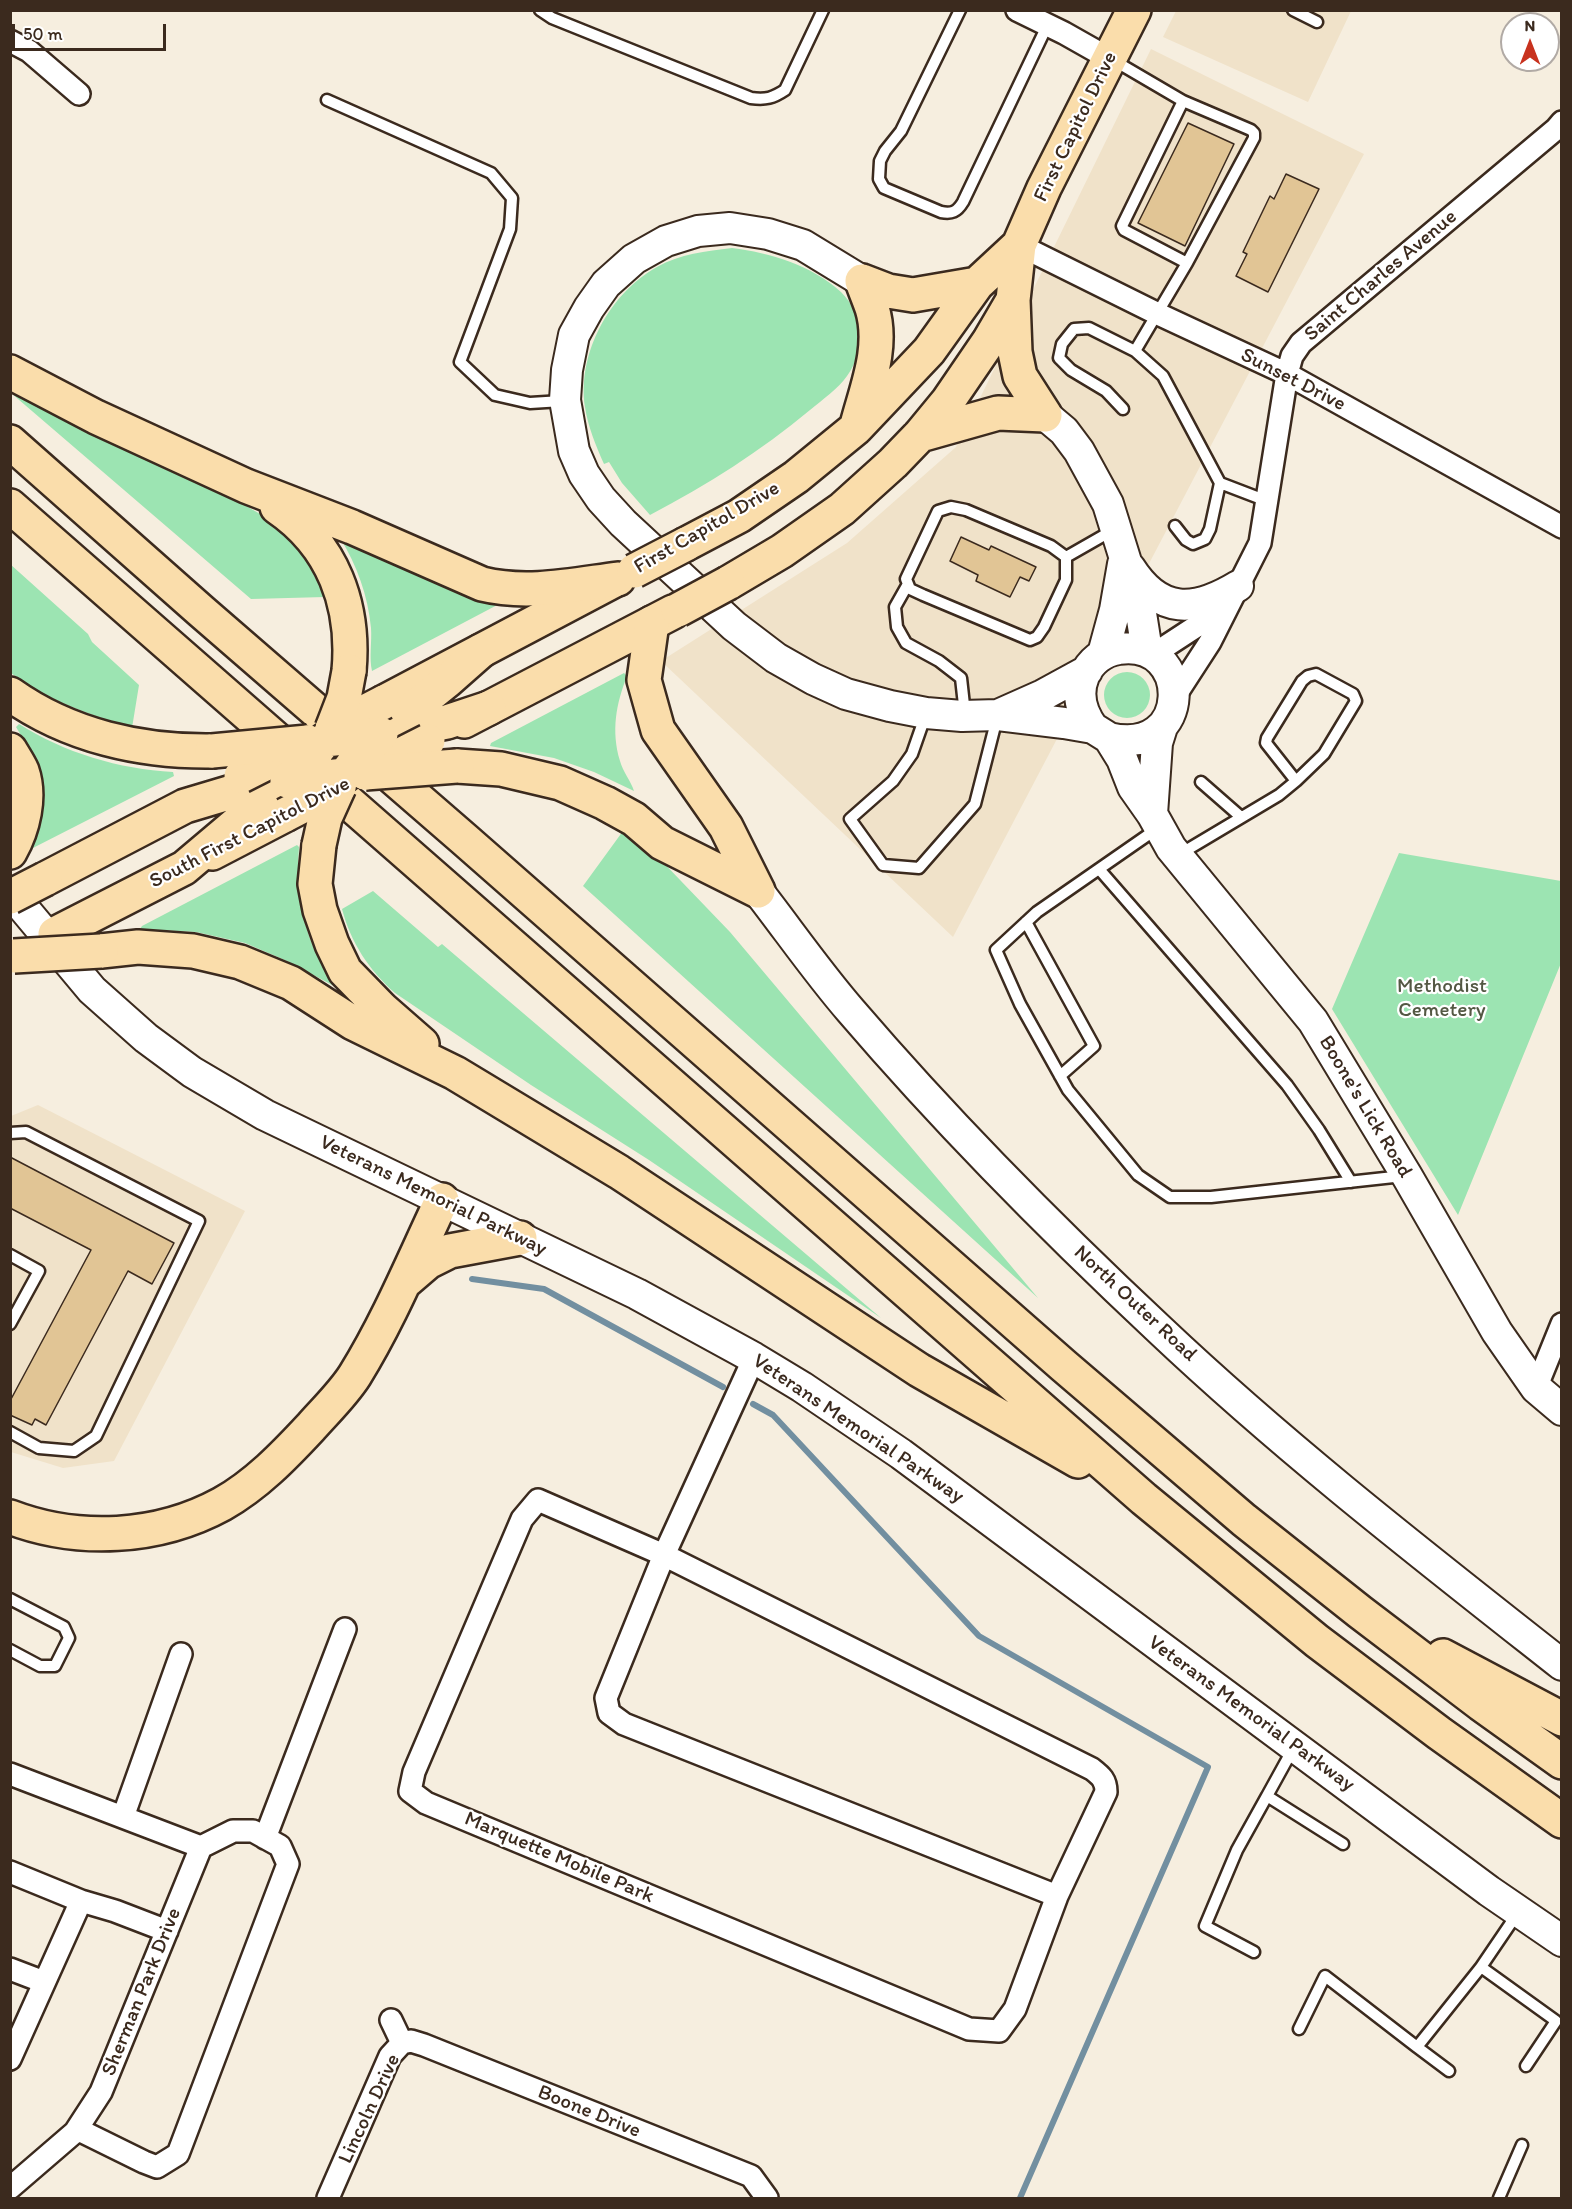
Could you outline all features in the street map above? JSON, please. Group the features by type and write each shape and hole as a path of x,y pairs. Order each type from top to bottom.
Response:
{"main road":[{"name":"First Capitol Drive","path":"489,708 728,583 782,552 842,509 920,435 948,401 989,341 1013,300 1019,245 1044,188 1134,10"},
{"name":"First Capitol Drive","path":"402,725 481,651 739,516 786,483 855,428 929,351 977,284 1019,245"},
{"path":"862,281 888,291 913,295 977,284"},
{"path":"855,428 875,361 876,341 873,309 862,281"},
{"path":"1013,300 1015,352 1020,376 1045,416"},
{"path":"10,372 96,417 246,486 352,527 482,584 502,589 525,590 552,588 626,575"},
{"path":"920,435 998,413 1045,416"},
{"path":"10,442 1064,1366 1244,1520 1360,1612 1562,1762"},
{"path":"246,486 295,519 319,546 337,579 347,608 351,645 344,698 311,758 266,791"},
{"path":"10,506 1144,1499 1317,1641 1439,1733 1562,1821"},
{"path":"665,616 644,680 658,729 726,827 758,891"},
{"path":"10,694 41,713 72,727 123,744 157,750 212,750 402,725"},
{"name":"South First Capitol Drive","path":"350,779 402,725 489,708"},
{"path":"402,725 356,760 350,779 325,818 319,845 315,884 320,910 345,971 382,1009 455,1073"},
{"name":"South First Capitol Drive","path":"12,957 184,868 321,737"},
{"path":"10,750 22,772 27,803 13,848"},
{"path":"266,791 457,766 501,769 560,783 605,803 634,819 662,843 758,891"},
{"name":"South First Capitol Drive","path":"10,897 185,806 266,791"},
{"path":"12,957 138,948 193,951 240,962 291,983 353,1023 455,1073 619,1172 919,1370 1144,1499"},
{"path":"10,1517 57,1530 92,1534 127,1533 155,1529 192,1518 223,1504 279,1462 353,1378 378,1335 442,1200"},
{"path":"403,1283 428,1262 450,1251 520,1238"},
{"path":"1360,1612 1562,1719"}],"street":[{"path":"1017,10 1110,59"},
{"path":"10,40 29,51 79,94"},
{"name":"Saint Charles Avenue","path":"1175,696 1210,642 1260,543 1287,374 1292,356 1300,343 1562,122"},
{"path":"862,281 803,245 768,234 730,228 698,231 666,241 634,259 606,284 589,308 574,335 567,370 565,400 574,451 584,474 601,500 734,626 776,658 846,694 926,713 966,716 998,715 1101,733 1124,742 1139,741 1162,728"},
{"name":"Sunset Drive","path":"1019,245 1155,313 1287,374 1562,527"},
{"path":"1045,416 1064,431 1079,451 1108,504 1140,607 1150,652 1169,672 1174,685 1173,708 1157,743 1156,821"},
{"path":"1124,558 1137,580 1150,594 1173,603 1181,605 1202,603 1233,596"},
{"path":"1101,733 1082,709 1080,696 1082,683 1095,663 1115,610 1124,558"},
{"path":"998,715 1043,695 1114,650 1126,648 1150,652 1233,596"},
{"name":"Boone's Lick Road","path":"1101,733 1122,759 1133,787 1178,856 1313,1021 1407,1176 1497,1332 1536,1388 1562,1410"},
{"name":"North Outer Road","path":"758,891 850,1010 901,1067 1015,1188 1161,1331 1335,1485 1562,1665"},
{"name":"Veterans Memorial Parkway","path":"10,892 92,990 146,1038 192,1072 265,1115 637,1294 802,1386 901,1454 1562,1941"},
{"path":"1536,1388 1562,1324"},
{"path":"754,1358 664,1555 606,1698 609,1713 624,1724 1057,1896"},
{"name":"Marquette Mobile Park","path":"538,1500 664,1555 1092,1769 1103,1778 1106,1792 1057,1896 1015,2009 999,2031 969,2029 426,1803 410,1791 414,1772 522,1519 538,1500"},
{"path":"265,1838 345,1629"},
{"path":"123,1817 181,1654"},
{"path":"10,1774 201,1847 233,1831 253,1831 279,1846 288,1864 178,2154 157,2167 77,2128"},
{"name":"Sherman Park Drive","path":"10,2188 77,2128 101,2092 201,1847"},
{"path":"10,1872 81,1901 167,1931"},
{"path":"10,2059 81,1901"},
{"path":"10,1969 44,1982"},
{"name":"Lincoln Drive","path":"328,2199 390,2056 402,2043 391,2020"},
{"name":"Boone Drive","path":"402,2043 411,2041 424,2044 751,2176 767,2199"}],"lane":[{"path":"540,10 552,18 751,98 763,100 774,98 785,90 823,10"},
{"path":"960,10 901,131 885,151 878,170 879,179 884,188 941,212 951,213 959,209 1047,26"},
{"path":"1293,10 1317,22"},
{"path":"1110,59 1183,101 1251,130 1254,134 1254,138 1187,263 1155,313 1135,351"},
{"path":"327,100 491,173 512,198 510,229 460,362 495,395 530,403 565,400"},
{"path":"1183,101 1122,226 1124,230 1187,263"},
{"path":"1123,409 1106,391 1071,370 1059,358 1062,344 1074,329 1089,328 1135,351 1163,376 1220,483 1210,529 1205,539 1193,544 1186,540 1175,526"},
{"path":"1220,483 1267,501"},
{"path":"951,507 966,510 1052,546 1066,557 1066,580 1044,627 1037,637 1030,640 910,589 906,579 938,511 951,507"},
{"path":"1066,557 1115,528"},
{"path":"908,584 895,607 897,627 906,643 939,661 961,678 966,716"},
{"path":"1178,856 1279,795 1296,781 1324,754 1356,701 1353,694 1316,674 1302,681 1266,743 1296,781"},
{"path":"926,713 912,754 893,781 850,819 883,865 919,868 975,804 998,715"},
{"path":"1201,782 1241,817"},
{"path":"1156,821 1099,869 1037,912 996,950 1020,1004 1068,1090 1138,1175 1170,1197 1211,1197 1407,1176"},
{"path":"1099,869 1287,1084 1351,1182"},
{"path":"1026,922 1094,1046 1060,1076"},
{"path":"10,1134 26,1132 199,1221 96,1436 74,1451 39,1448 10,1432"},
{"path":"10,1255 39,1271 10,1324"},
{"path":"10,1599 64,1627 69,1638 58,1663 50,1668 40,1666 10,1650"},
{"path":"1254,1952 1205,1926 1238,1850 1295,1745"},
{"path":"1267,1796 1343,1844"},
{"path":"1417,2047 1481,1967 1519,1911"},
{"path":"1481,1967 1556,2021 1526,2066"},
{"path":"1299,2029 1325,1976 1449,2071"},
{"path":"1499,2199 1522,2145"}],"shaded area":[{"path":"1176,11 1351,11 1308,102 1163,37"},
{"path":"1151,49 1364,154 953,937 661,661 847,543 956,447"},
{"path":"38,1105 245,1211 114,1461 63,1468 11,1452 11,1116"}],"green space":[{"path":"732,248 761,253 790,262 817,274 841,292 854,310 858,321 857,355 847,376 839,385 791,425 733,467 650,515 622,483 609,462 604,464 588,422 584,387 586,366 592,346 611,308 640,278 657,267 684,256"},
{"path":"10,389 229,496 267,518 288,535 308,558 325,597 251,599 11,393"},
{"path":"340,538 501,603 372,671 371,628 367,604 352,559"},
{"path":"10,564 88,634 92,642 139,685 132,728 54,699 11,673"},
{"path":"1127,672 1143,679 1150,695 1143,711 1127,718 1111,711 1104,695 1111,679"},
{"path":"624,673 627,676 620,697 615,728 621,765 634,791 594,772 554,758 490,746 491,743"},
{"path":"19,724 55,743 93,758 133,767 173,772 174,776 29,850 36,765 16,727"},
{"path":"623,831 657,856 730,932 1038,1298 583,886"},
{"path":"297,845 299,847 299,886 305,924 314,949 334,986 287,961 245,943 196,932 140,929 142,926"},
{"name":"Methodist Cemetery","path":"1399,853 1561,881 1561,963 1458,1215 1332,1009"},
{"path":"373,891 438,947 442,944 881,1318 649,1160 531,1085 395,993 362,955 350,933 342,909"}],"building":[{"path":"1188,123 1234,144 1185,246 1138,223"},
{"path":"1286,174 1319,189 1268,292 1236,276 1247,254 1243,252 1270,196 1274,199"},
{"path":"961,537 989,550 991,546 1036,567 1029,581 1020,577 1010,597 976,581 978,575 950,561"},
{"path":"10,1157 174,1243 152,1284 128,1271 46,1425 35,1419 32,1425 10,1415 10,1401 91,1250 10,1208"}],"waterway":[{"path":"472,1279 544,1289 723,1387"},
{"path":"753,1404 773,1415 979,1636 1208,1767 1020,2198"}]}
